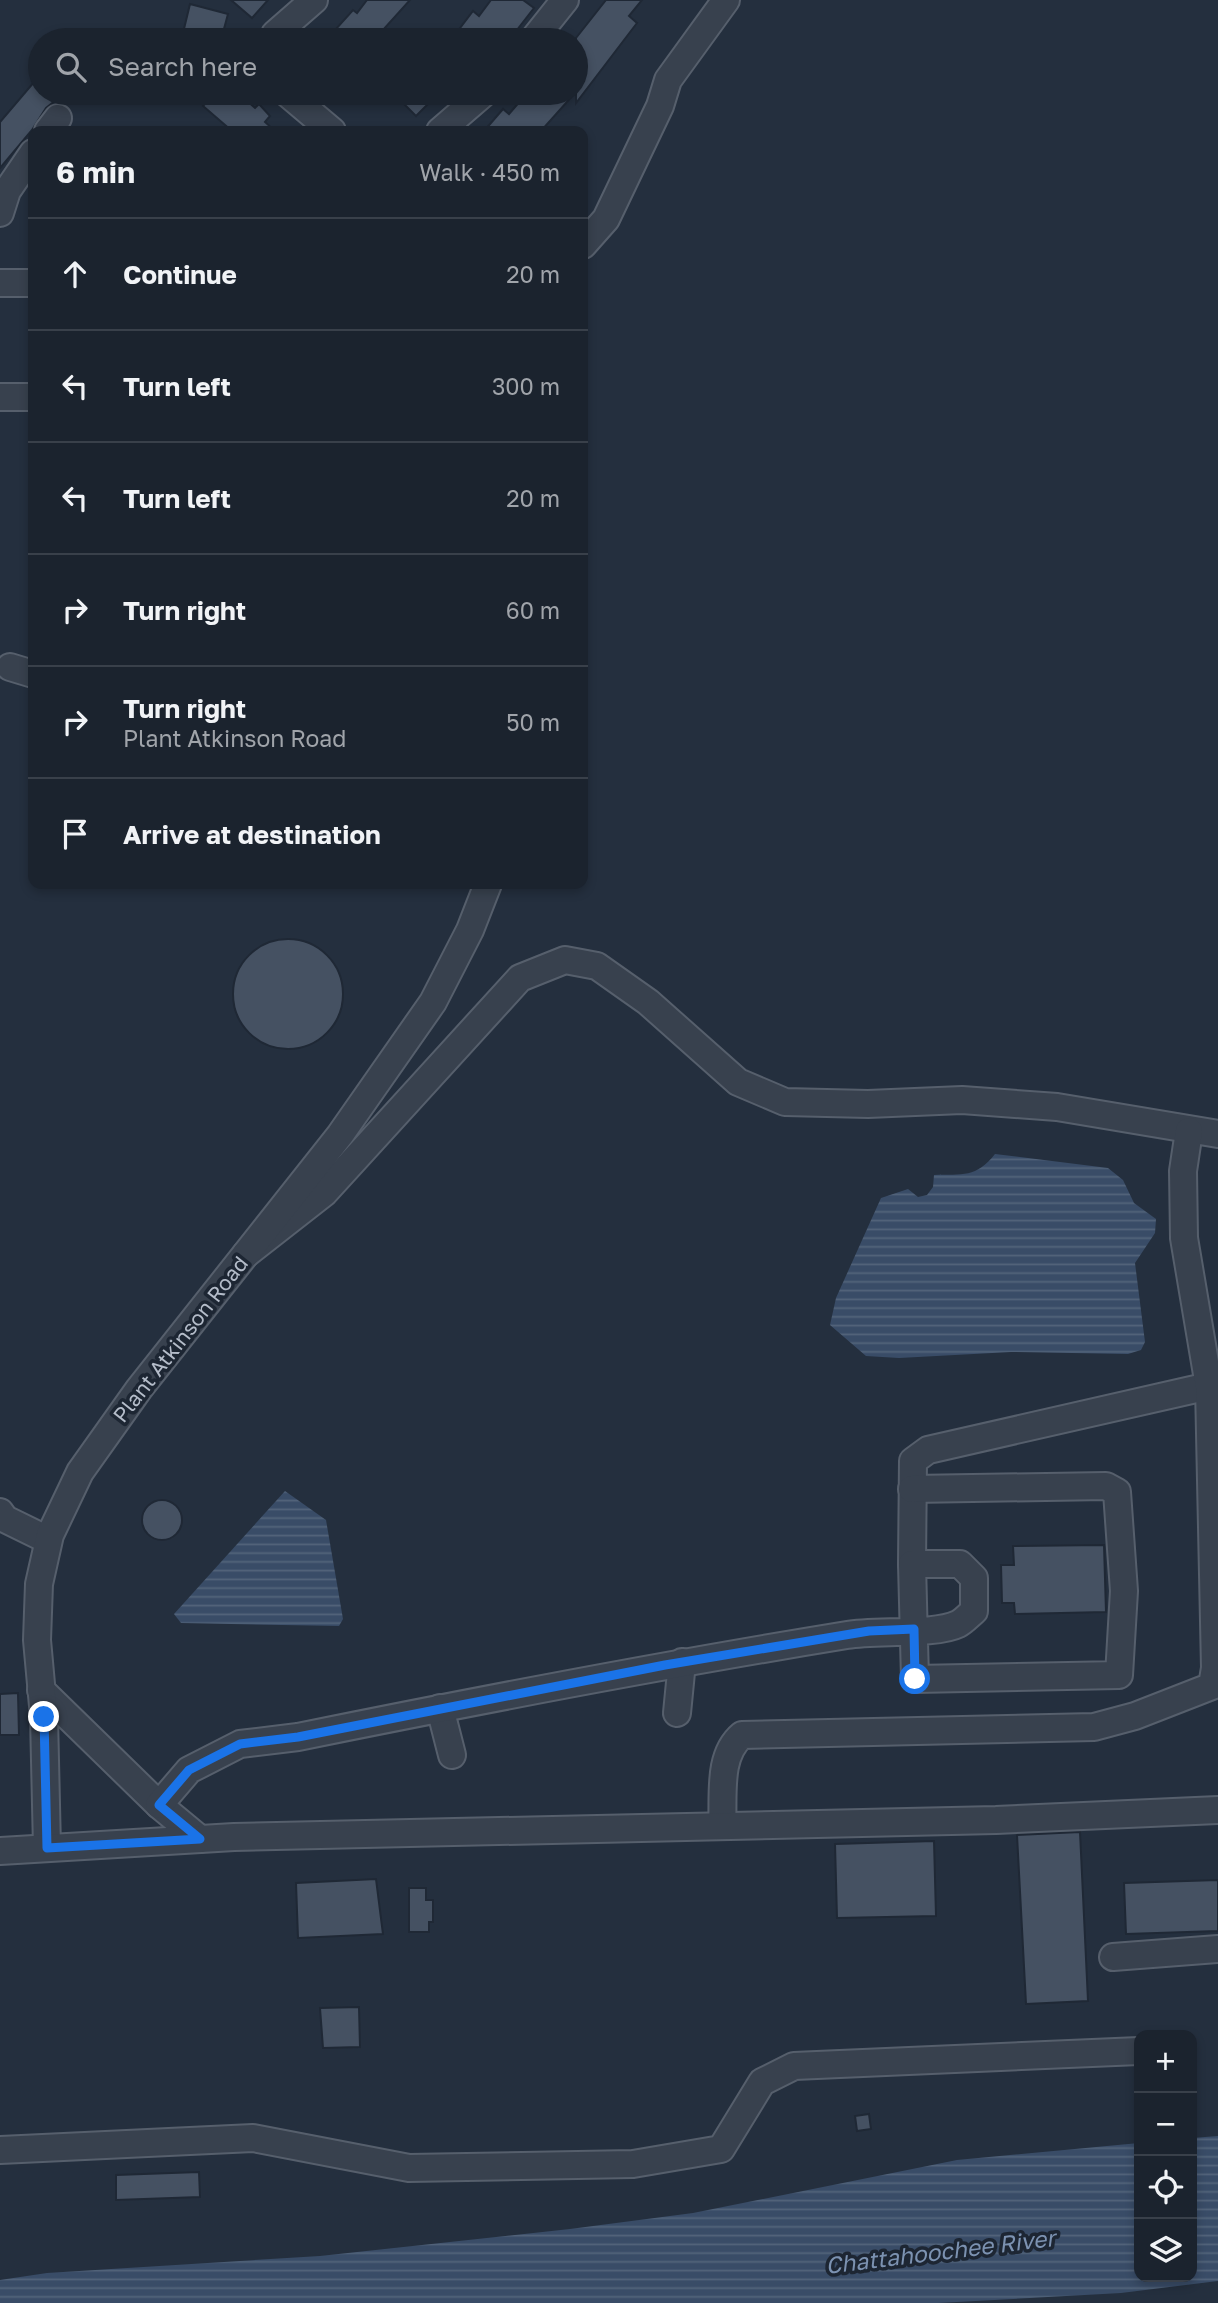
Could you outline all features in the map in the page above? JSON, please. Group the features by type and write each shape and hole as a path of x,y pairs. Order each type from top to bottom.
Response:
{"street":[{"path":"282,28 314,0"},
{"path":"543,28 565,0"},
{"path":"588,239 606,219 660,106 668,80 726,0"},
{"path":"301,105 326,126"},
{"path":"446,126 470,105"},
{"path":"0,213 7,191 28,160"},
{"path":"0,283 28,283"},
{"path":"0,397 28,397"},
{"name":"Plant Atkinson Road","path":"47,1848 37,1640 38,1584 48,1540 80,1472 139,1389 340,1135 433,1002 470,930 486,889"},
{"path":"246,1254 324,1193 520,978 565,960 597,966 648,1002 738,1082 785,1102 868,1104 962,1100 1057,1107 1218,1134"},
{"path":"722,1826 726,1757 732,1743 742,1735 1094,1727 1135,1716 1215,1685 1208,1323 1184,1238 1183,1171 1189,1131"},
{"path":"912,1489 1106,1486 1117,1492 1124,1591 1119,1675 915,1679 912,1564 912,1489 913,1461 928,1450 1209,1386"},
{"path":"0,1512 5,1519 48,1540"},
{"path":"159,1805 189,1770 240,1744 298,1737 682,1662 869,1631 956,1625 974,1611 974,1578 960,1564 912,1564"},
{"path":"677,1713 682,1662"},
{"path":"41,1690 159,1805 200,1839"},
{"path":"440,1708 452,1755"},
{"path":"0,1851 200,1839 996,1820 1218,1810"},
{"path":"1113,1957 1218,1949"},
{"path":"0,2150 253,2138 409,2168 632,2164 722,2149 762,2082 794,2066 1134,2051"}],"water":[{"path":"995,1154 1108,1168 1123,1180 1134,1203 1156,1219 1155,1233 1135,1263 1145,1342 1141,1350 1128,1354 1011,1352 899,1358 866,1356 830,1325 836,1298 881,1198 908,1189 918,1197 927,1195 933,1187 934,1175 975,1171"},
{"path":"285,1491 326,1520 343,1619 339,1626 181,1623 174,1614"},
{"name":"Chattahoochee River","path":"1218,2136 1218,2281 1121,2293 938,2303 0,2303 0,2280 47,2273 320,2256 570,2229 693,2213 957,2160 1134,2143 1134,2282 1197,2282 1197,2138"}],"building":[{"path":"231,0 268,0 252,18"},
{"path":"367,0 410,0 385,28 337,28 353,10 357,13"},
{"path":"491,0 523,0 534,8 518,28 460,28 473,11 479,16"},
{"path":"606,0 642,0 629,16 637,23 588,87 588,28 584,28"},
{"path":"190,4 228,14 224,28 184,28"},
{"path":"28,89 28,105 50,105 35,126 28,126 28,135 0,168 0,122"},
{"path":"252,105 255,108 260,105 270,116 265,122 269,126 226,126 203,106"},
{"path":"405,105 427,105 416,116"},
{"path":"517,105 564,105 545,126 488,126 503,109 509,114"},
{"path":"288,939 309,943 327,955 339,973 343,994 339,1015 327,1033 309,1045 288,1049 267,1045 249,1033 237,1015 233,994 237,973 249,955 267,943"},
{"path":"162,1500 170,1501 176,1506 181,1512 181,1528 176,1534 170,1539 162,1540 154,1539 148,1534 143,1528 142,1520 143,1512 148,1506 154,1501"},
{"path":"1104,1545 1106,1612 1015,1614 1014,1603 1002,1603 1001,1565 1014,1565 1013,1546"},
{"path":"18,1693 19,1735 0,1735 0,1694"},
{"path":"1080,1832 1088,2001 1026,2004 1017,1835"},
{"path":"934,1841 936,1916 837,1918 835,1844"},
{"path":"376,1879 383,1934 298,1938 296,1883"},
{"path":"1218,1880 1218,1931 1126,1934 1124,1883"},
{"path":"409,1888 426,1888 426,1900 433,1900 433,1922 429,1922 429,1932 409,1932"},
{"path":"359,2007 360,2047 323,2048 320,2008"},
{"path":"869,2114 871,2129 857,2131 855,2116"},
{"path":"199,2172 200,2197 116,2200 116,2175"}],"route":[{"path":"44,1717 47,1848 200,1839 159,1805 189,1770 240,1744 298,1737 665,1665 869,1631 914,1629 915,1679"}]}
